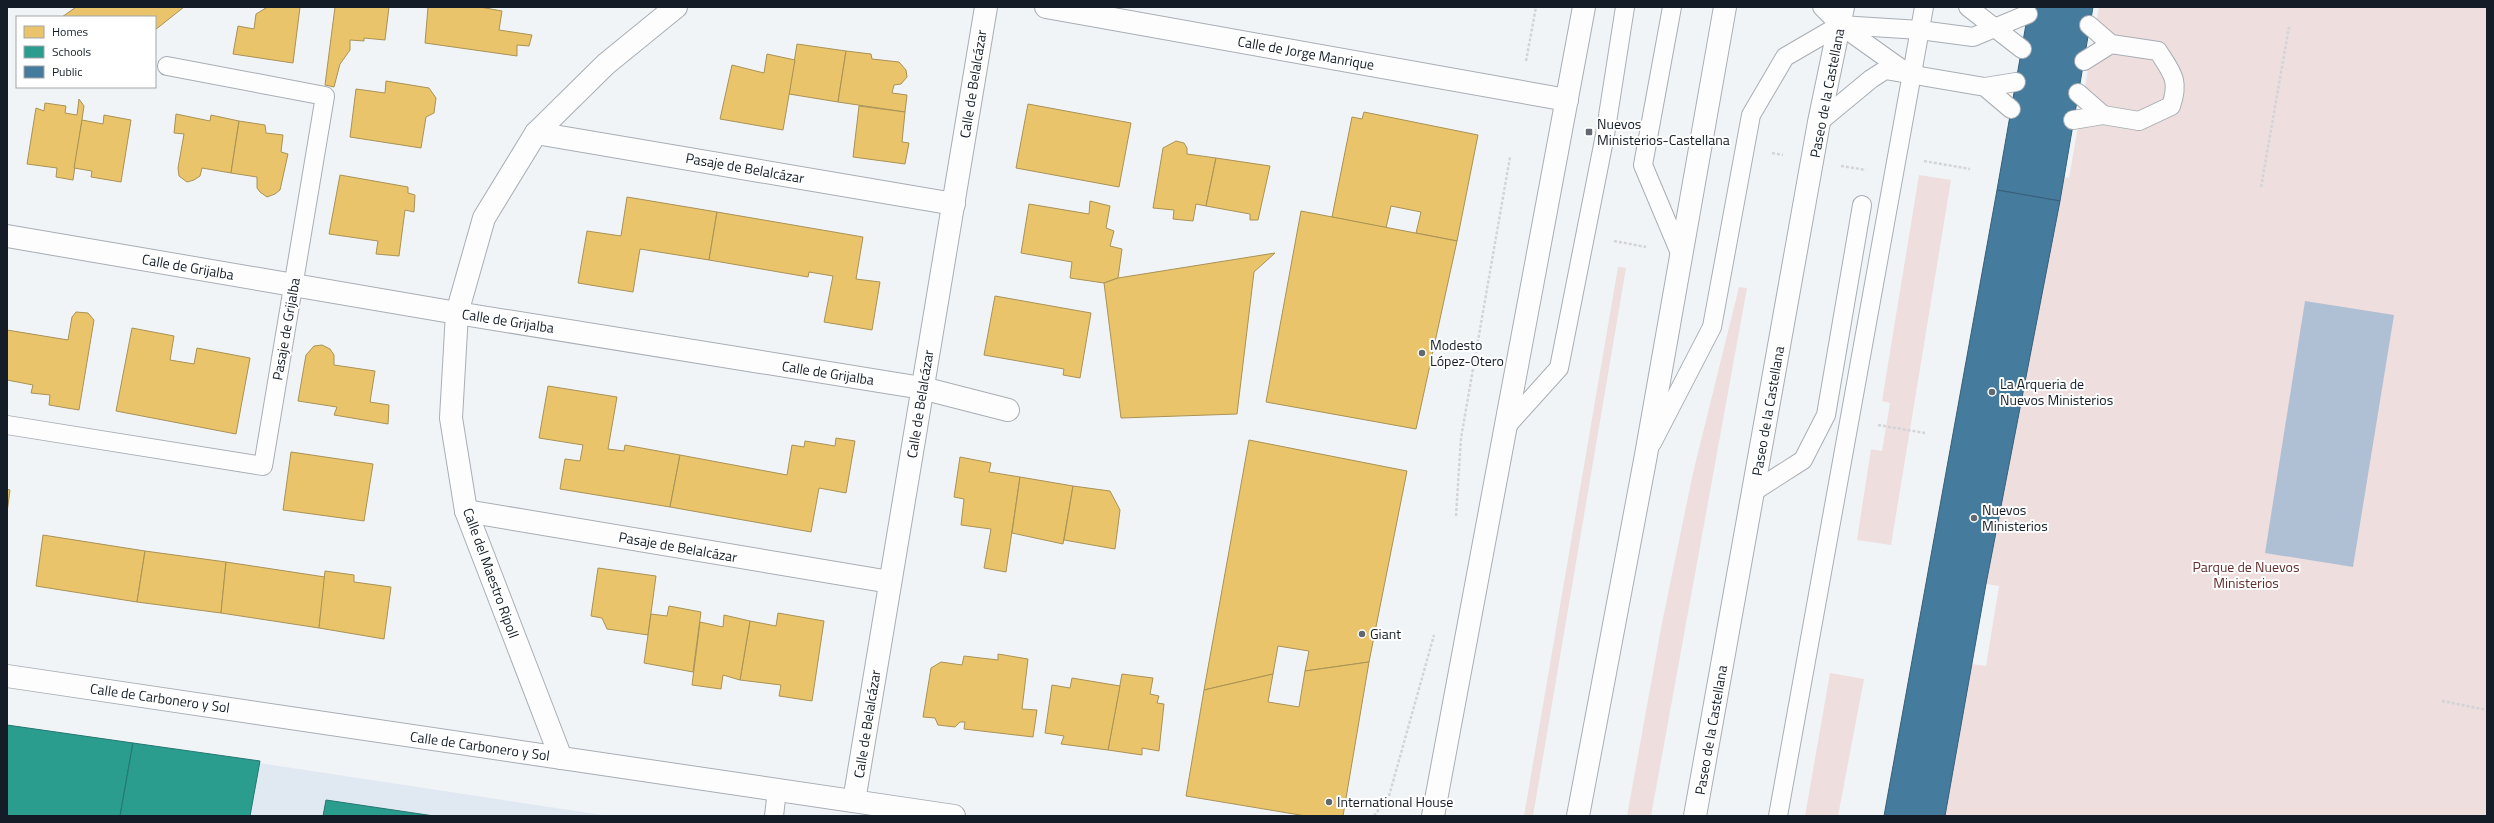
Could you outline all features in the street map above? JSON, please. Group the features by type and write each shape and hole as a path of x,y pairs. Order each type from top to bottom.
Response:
{"main road":[{"name":"Calle del Maestro Ripoll","path":"561,758 466,511 451,418 457,313 484,218 536,133 606,64 676,7"},
{"name":"Calle de Belalcázar","path":"854,801 986,7"},
{"name":"Calle de Jorge Manrique","path":"1046,7 1567,100"},
{"path":"1433,816 1584,7"},
{"path":"1578,816 1646,455 1680,253 1725,7"},
{"name":"Paseo de la Castellana","path":"1695,816 1819,122 1842,16"},
{"name":"Pasaje de Belalcázar","path":"536,133 954,204"},
{"name":"Calle de Grijalba","path":"7,236 457,313 922,388 1008,410"},
{"name":"Pasaje de Belalcázar","path":"466,511 890,582"},
{"name":"Calle de Carbonero y Sol","path":"7,676 954,816"}],"lane":[{"path":"1505,428 1559,368 1605,135 1625,7"},
{"path":"1672,7 1642,165 1680,253"},
{"path":"1822,7 1842,16 1920,30 1973,37 2028,14"},
{"path":"1778,816 1850,421 1910,75 1924,7"},
{"path":"1968,7 1994,29 2022,49"},
{"path":"1842,16 1910,75"},
{"path":"1646,455 1712,327 1751,115 1785,57 1842,16"},
{"path":"2073,120 2103,114 2139,121 2171,106 2176,92 2175,78 2158,52 2111,44 2089,25"},
{"path":"2084,61 2111,44"},
{"name":"Pasaje de Grijalba","path":"7,425 263,466 325,96 167,66"},
{"path":"1819,122 1871,79 1885,70 1985,87 2016,82"},
{"path":"1985,87 2011,108"},
{"path":"2078,93 2103,114"},
{"path":"1753,492 1803,460 1826,415 1862,205"},
{"path":"774,816 777,790"}],"path":[{"path":"1521,91 1536,7"},
{"path":"2261,187 2289,27"},
{"path":"1456,518 1461,438 1510,157"},
{"path":"1850,421 1924,433"},
{"path":"1374,816 1389,796 1436,627"},
{"path":"2442,702 2487,710"}],"shaded area":[{"path":"7,725 609,816 7,816"}],"green space":[{"name":"Parque de Nuevos Ministerios","path":"2099,7 2487,7 2487,816 1945,816 1971,664 1986,666 1999,586 1986,584 2064,177 2069,178"},
{"path":"1919,175 1951,180 1891,545 1857,540 1871,449 1882,451 1890,403 1882,401"},
{"path":"1618,267 1626,268 1533,816 1524,816"},
{"path":"1739,287 1747,288 1651,816 1627,816 1662,623 1693,473"},
{"path":"1830,673 1864,679 1838,816 1805,816"}],"water":[{"path":"2305,301 2394,315 2353,567 2265,553"}],"building: Homes":[{"path":"76,7 184,7 156,29 156,16 63,16"},
{"path":"261,7 300,7 293,63 233,54 238,26 254,29 256,14 266,8"},
{"path":"335,7 389,7 385,40 364,38 364,41 350,40 350,50 340,64 334,87 325,85"},
{"path":"428,7 480,7 502,11 499,30 532,35 529,46 517,45 517,56 425,43"},
{"path":"797,44 846,51 838,102 789,94"},
{"path":"846,51 871,54 872,59 899,62 906,70 907,77 901,84 894,85 892,93 907,95 905,112 838,102"},
{"path":"767,54 795,60 783,130 720,119 732,65 764,73"},
{"path":"386,81 429,88 436,98 434,113 426,117 421,148 350,137 356,89 385,93"},
{"path":"79,99 84,106 73,180 56,177 57,168 27,164 36,108 44,111 45,103 66,106 65,113 77,115"},
{"path":"1028,104 1131,123 1119,187 1016,168"},
{"path":"859,106 905,112 902,142 909,143 905,164 853,157"},
{"path":"1364,112 1478,135 1457,241 1416,233 1421,212 1391,206 1386,228 1332,217 1352,117 1362,119"},
{"path":"176,114 210,121 211,115 239,121 231,173 202,168 200,176 194,180 187,182 179,176 178,168 184,134 174,133"},
{"path":"104,115 131,120 121,182 91,177 92,171 74,168 82,120 103,124"},
{"path":"239,121 265,125 266,133 283,135 281,152 288,154 280,190 275,194 267,197 260,192 257,188 257,177 231,173"},
{"path":"1176,141 1184,143 1187,148 1187,154 1216,158 1206,206 1196,204 1193,221 1173,219 1174,210 1153,208 1163,148"},
{"path":"1216,158 1270,166 1258,220 1250,220 1250,214 1206,206"},
{"path":"340,175 408,187 408,193 415,195 414,212 405,210 399,256 376,254 378,241 329,234"},
{"path":"627,197 717,212 709,260 640,249 633,292 578,283 587,231 621,236"},
{"path":"1090,201 1110,206 1106,228 1114,231 1110,246 1122,249 1118,278 1104,283 1070,278 1072,262 1021,253 1029,204 1089,214"},
{"path":"1301,211 1457,241 1416,429 1266,402"},
{"path":"717,212 863,237 856,279 880,282 872,330 824,322 833,276 809,272 808,277 709,260"},
{"path":"1275,253 1254,272 1237,414 1121,418 1104,283 1118,278"},
{"path":"995,296 1091,313 1080,378 1063,375 1064,369 984,355"},
{"path":"76,312 88,313 94,320 79,410 49,405 50,395 31,393 33,385 7,380 7,330 68,340 72,317"},
{"path":"132,328 174,336 170,360 194,364 197,348 250,358 236,434 116,411"},
{"path":"322,345 330,349 334,355 334,365 375,371 370,402 389,405 388,424 334,415 337,407 298,401 306,355 314,346"},
{"path":"548,386 617,397 608,449 624,451 625,445 680,455 670,507 560,489 565,459 580,461 583,445 539,438"},
{"path":"836,438 855,441 846,493 819,488 811,532 670,507 680,455 787,475 792,445 804,447 805,441 835,446"},
{"path":"1249,440 1407,471 1369,662 1305,671 1309,651 1278,646 1273,674 1204,690"},
{"path":"291,452 373,464 364,521 283,510"},
{"path":"960,457 991,463 989,472 1020,477 1006,572 984,568 991,529 961,525 964,499 954,497"},
{"path":"1020,477 1073,486 1063,544 1012,533"},
{"path":"1073,486 1110,491 1120,510 1115,549 1064,540"},
{"path":"7,489 10,490 7,513"},
{"path":"43,535 145,551 137,602 36,586"},
{"path":"145,551 226,562 221,613 137,602"},
{"path":"226,562 325,577 319,628 221,613"},
{"path":"598,568 656,576 648,635 607,629 602,618 591,616"},
{"path":"325,571 354,575 354,582 391,587 384,639 319,628"},
{"path":"669,606 701,612 693,672 644,663 651,614 667,616"},
{"path":"778,613 824,621 812,701 779,696 781,685 740,680 750,621 776,626"},
{"path":"724,615 750,621 740,680 723,675 721,689 692,685 700,622 723,627"},
{"path":"998,654 1028,659 1022,709 1037,710 1033,737 964,729 965,722 960,722 955,727 938,725 935,718 923,717 931,668 941,662 962,665 964,656 998,660"},
{"path":"1369,662 1343,816 1306,816 1186,796 1204,690 1273,674 1268,702 1299,707 1305,671"},
{"path":"1122,674 1153,678 1150,694 1159,696 1157,703 1164,704 1159,751 1142,748 1142,755 1108,750"},
{"path":"1072,678 1120,686 1108,750 1061,744 1064,736 1045,733 1052,685 1070,688"}],"building: Schools":[{"path":"7,725 133,743 120,816 7,816"},
{"path":"133,743 260,761 250,816 120,816"},
{"path":"326,800 434,816 323,816"}],"building: Public":[{"path":"2029,7 2093,7 2060,201 1997,190"},
{"name":"La Arqueria de Nuevos Ministerios","path":"1997,190 2060,201 1986,584 1945,816 1884,816"}],"place":[{"name":"Nuevos Ministerios-Castellana","path":"1589,132"},
{"name":"Modesto López-Otero","path":"1422,353"},
{"name":"La Arqueria de Nuevos Ministerios","path":"1992,392"},
{"name":"Nuevos Ministerios","path":"1974,518"},
{"name":"Giant","path":"1362,634"},
{"name":"International House","path":"1329,802"}]}
